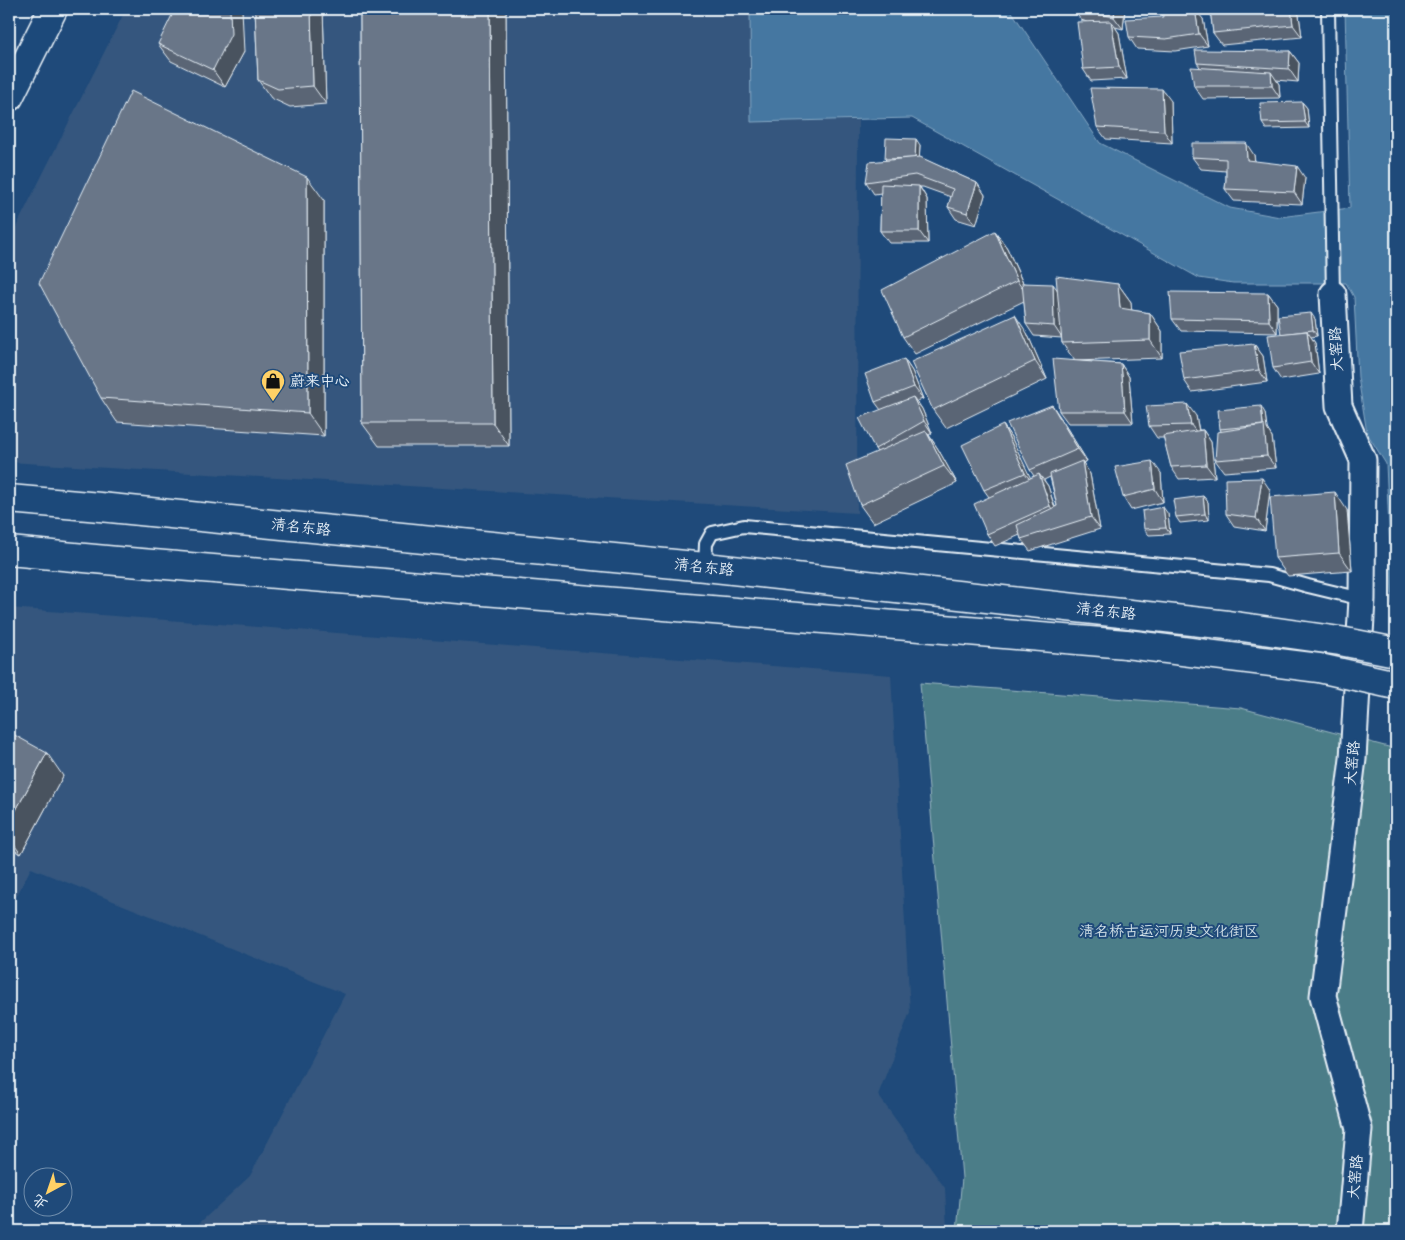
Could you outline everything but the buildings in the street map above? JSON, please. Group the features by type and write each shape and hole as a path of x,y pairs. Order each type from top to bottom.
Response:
{"main road":[{"path":"9,97 53,9"},
{"name":"清名东路","path":"9,500 100,507 705,567 1228,625 1340,640 1396,652"},
{"name":"清名东路","path":"9,551 117,562 1126,644 1319,668 1396,685"}],"street":[{"name":"大窑路","path":"1333,294 1339,406 1363,460 1362,598 1353,759 1323,996 1359,1129 1350,1231"}],"lane":[{"path":"1328,9 1333,294"},
{"path":"705,567 706,544 712,533 744,526 1269,574 1308,586 1362,598"}],"shaded area":[{"path":"126,9 750,9 751,122 858,120 857,513 9,462 9,241"},
{"path":"750,9 1010,9 1100,143 1230,208 1280,217 1350,208 1345,9 1396,9 1396,680 1386,464 1367,433 1358,377 1354,297 1346,283 1233,283 1199,278 912,118 751,122"},
{"path":"9,608 891,675 910,1012 878,1095 945,1188 947,1231 191,1231 250,1176 345,994 31,868 9,911"}],"green space":[{"name":"清名桥古运河历史文化街区","path":"920,683 1241,708 1396,749 1396,1231 957,1231 962,1178"}],"place":[{"name":"蔚来中心","path":"273,402"}]}
